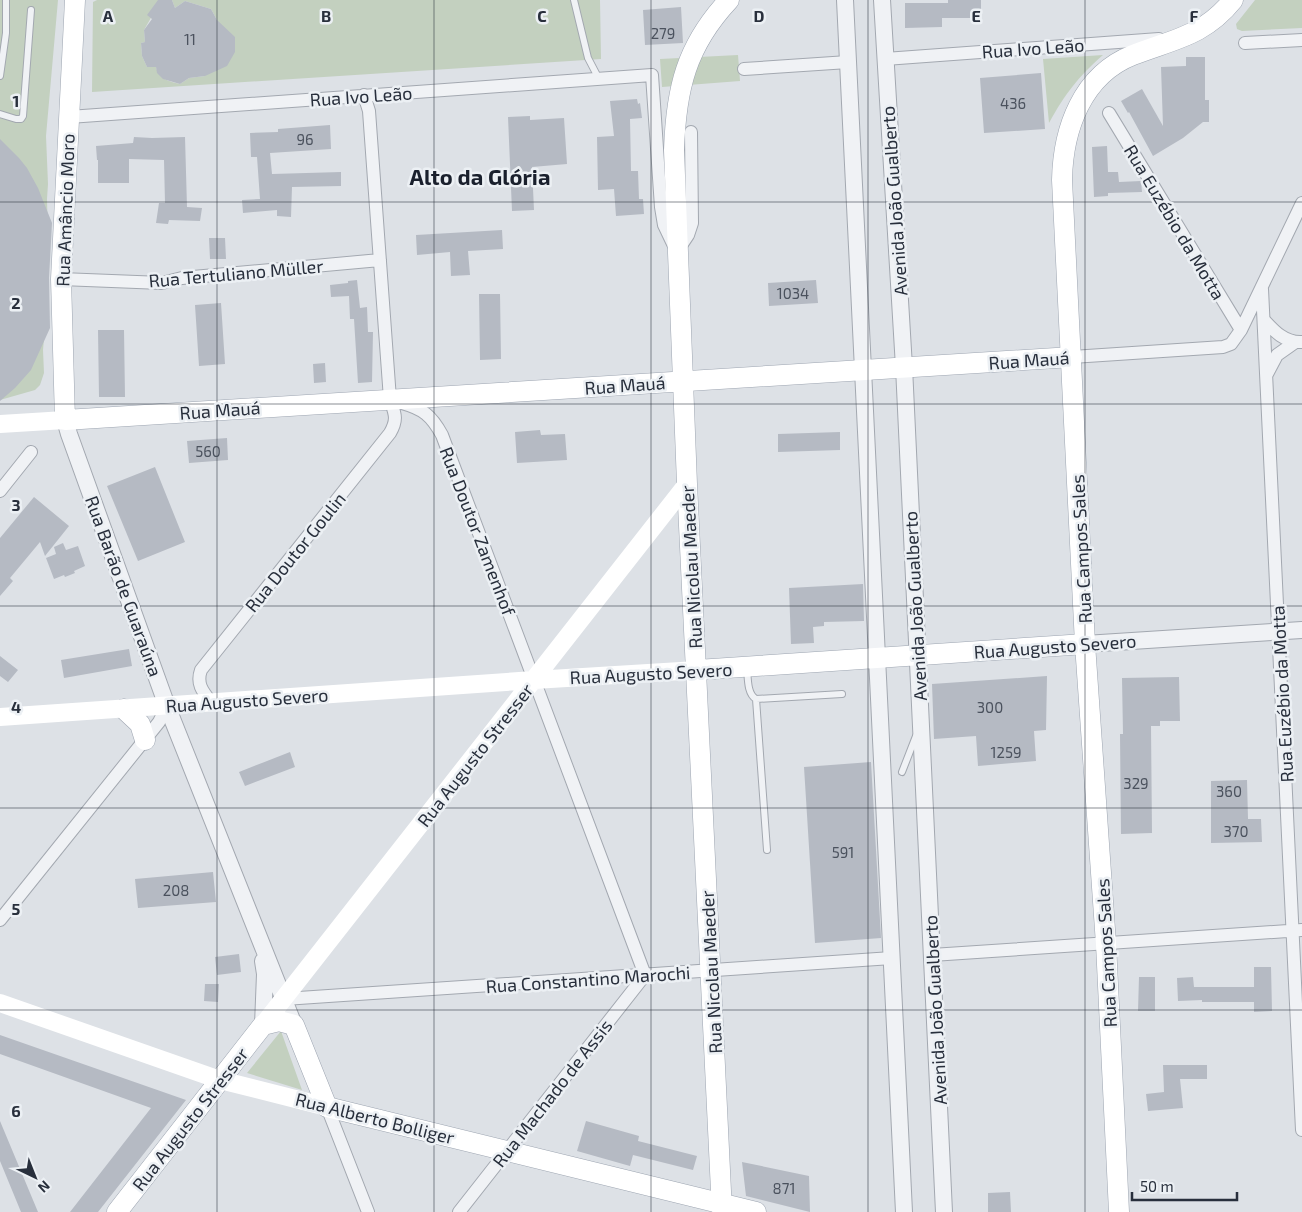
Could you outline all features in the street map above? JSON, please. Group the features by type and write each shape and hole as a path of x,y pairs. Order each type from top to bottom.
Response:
{"main road":[{"name":"Rua Amâncio Moro","path":"66,420 61,279 75,0"},
{"name":"Rua Nicolau Maeder","path":"722,1208 687,484 677,252 675,128 679,92 684,73 703,32 729,0"},
{"name":"Rua Campos Sales","path":"1119,1212 1106,944 1085,644 1062,180 1063,156 1070,125 1076,111 1098,78 1132,55 1181,38 1207,26 1233,0"},
{"name":"Rua Mauá","path":"0,424 1072,357"},
{"name":"Rua Augusto Stresser","path":"117,1212 687,484"},
{"name":"Rua Augusto Severo","path":"0,717 1085,644"},
{"path":"124,709 140,724 145,740"},
{"name":"Rua Alberto Bolliger","path":"0,1003 220,1080 507,1151 722,1208 756,1212"},
{"path":"264,1025 279,1021 294,1025"},
{"name":"Rua Barão de Guaraúna","path":"294,1025 327,1107"},
{"path":"289,1097 299,1097 307,1094 317,1083"}],"street":[{"name":"Avenida João Gualberto","path":"845,0 904,1212"},
{"name":"Avenida João Gualberto","path":"882,0 904,367 944,1212"},
{"name":"Rua Ivo Leão","path":"885,58 1181,38"},
{"path":"1245,43 1302,40"},
{"path":"744,69 848,62"},
{"name":"Rua Ivo Leão","path":"69,117 652,75 661,207 664,225 677,252"},
{"path":"364,95 369,111 390,399"},
{"name":"Rua Euzébio da Motta","path":"1109,113 1241,330"},
{"path":"677,252 688,235 692,223 691,132"},
{"name":"Rua Mauá","path":"1072,357 1223,347 1231,344 1241,330 1302,203"},
{"name":"Rua Tertuliano Müller","path":"61,279 162,283 182,278 380,260"},
{"name":"Rua Euzébio da Motta","path":"1262,288 1279,631 1297,931 1302,1130"},
{"path":"1264,320 1278,334 1298,343"},
{"path":"1267,376 1277,355 1298,343"},
{"name":"Rua Doutor Zamenhof","path":"390,399 415,407 427,414 436,424 442,435 644,975"},
{"name":"Rua Doutor Goulin","path":"211,702 199,684 198,676 200,670 390,433 395,425 396,417 390,399"},
{"name":"Rua Barão de Guaraúna","path":"66,420 69,434 167,706 294,1025"},
{"path":"0,491 31,452"},
{"name":"Rua Augusto Severo","path":"1085,644 1302,630"},
{"path":"0,920 145,740 159,722 167,706"},
{"name":"Rua Barão de Guaraúna","path":"252,918 265,974 264,1025"},
{"path":"932,956 1297,931"},
{"name":"Rua Constantino Marochi","path":"284,999 892,958"},
{"name":"Rua Machado de Assis","path":"458,1212 644,975"},
{"name":"Rua Barão de Guaraúna","path":"327,1107 368,1212"}],"lane":[{"path":"0,76 6,33 6,0"},
{"path":"574,0 588,58 599,79"},
{"path":"0,114 16,119 21,119 23,116 31,10"},
{"path":"747,667 750,692 756,700 767,850"},
{"path":"756,700 842,694"},
{"path":"902,772 921,724"}],"green space":[{"path":"0,0 58,0 46,136 49,281 43,350 44,373 40,385 35,390 0,400"},
{"path":"97,0 161,0 144,30 145,42 141,43 142,56 147,67 156,67 159,75 168,81 180,84 189,78 205,76 217,20 211,9 185,1 175,8 172,0 600,0 601,59 92,92 93,2"},
{"path":"1255,0 1302,0 1302,28 1242,31 1237,29 1236,24"},
{"path":"738,55 740,81 662,87 660,59"},
{"path":"1103,55 1073,86 1049,123 1043,59"},
{"path":"281,1031 302,1090 247,1073"}],"building":[{"path":"158,0 172,0 175,8 185,1 211,9 217,20 235,37 235,52 227,66 205,76 189,78 180,84 163,79 157,73 156,67 147,67 142,56 141,43 145,42 144,30 152,19 147,15"},
{"path":"948,0 981,0 981,18 942,18 942,27 905,28 905,3 948,3"},
{"path":"681,7 683,43 645,45 643,10"},
{"path":"1186,57 1205,57 1205,100 1209,100 1209,122 1203,122 1183,138 1153,156 1121,101 1142,89 1163,126 1161,67 1186,66"},
{"path":"1041,73 1045,129 984,133 980,78"},
{"path":"637,99 638,104 640,103 642,118 630,119 631,171 638,171 639,199 643,199 644,214 616,216 614,189 598,190 597,137 614,136 610,101"},
{"path":"530,116 530,120 564,118 567,164 532,167 534,210 512,211 508,117"},
{"path":"330,125 331,149 270,153 272,174 341,172 341,186 292,187 291,217 277,216 277,210 243,213 242,200 260,199 257,157 251,157 250,133 278,132 278,129"},
{"path":"134,137 185,137 187,207 202,208 200,221 169,220 168,224 156,223 159,203 165,203 164,160 129,159 129,183 98,183 96,146 133,143"},
{"path":"0,139 27,168 38,188 52,223 49,278 50,328 31,370 0,401"},
{"path":"1107,146 1108,172 1118,172 1119,182 1141,181 1142,192 1108,193 1108,196 1094,197 1092,147"},
{"path":"502,230 503,249 468,251 470,275 451,276 450,252 417,255 416,235"},
{"path":"209,238 225,238 226,259 210,259"},
{"path":"357,280 360,308 367,307 368,332 373,332 372,382 358,383 354,319 350,319 349,296 331,297 330,285"},
{"path":"816,280 818,303 769,306 768,283"},
{"path":"479,294 500,294 501,359 480,360"},
{"path":"221,303 225,364 199,366 195,305"},
{"path":"98,330 124,330 125,397 99,397"},
{"path":"325,363 326,382 314,383 313,364"},
{"path":"540,430 541,435 565,434 567,460 517,463 515,432"},
{"path":"840,432 840,450 778,452 778,434"},
{"path":"227,438 228,460 189,463 187,441"},
{"path":"155,467 185,542 138,561 107,486"},
{"path":"34,497 69,526 45,556 40,542 10,578 13,581 0,596 0,538"},
{"path":"63,543 66,550 78,546 85,566 74,571 75,573 54,579 46,558 56,554 54,547"},
{"path":"863,584 864,621 824,622 824,626 813,627 814,643 791,644 789,588"},
{"path":"129,649 132,666 64,678 61,660"},
{"path":"0,656 18,670 8,682 0,676"},
{"path":"1047,676 1046,730 1034,731 1036,761 978,766 976,736 934,739 932,684"},
{"path":"1179,677 1180,721 1160,721 1160,726 1151,726 1152,833 1121,834 1120,734 1123,734 1122,678"},
{"path":"290,752 295,767 245,786 239,772"},
{"path":"871,762 881,938 815,943 804,767"},
{"path":"1247,780 1248,819 1261,819 1262,842 1211,843 1211,781"},
{"path":"213,872 216,902 138,908 135,879"},
{"path":"239,954 241,972 217,975 215,957"},
{"path":"1254,967 1271,967 1272,1011 1254,1012 1254,1002 1178,1001 1177,978 1193,977 1194,987 1254,987"},
{"path":"1139,977 1155,977 1155,1011 1138,1011"},
{"path":"205,984 219,984 218,1002 204,1001"},
{"path":"0,1035 186,1100 98,1212 70,1212 151,1108 0,1054"},
{"path":"1163,1065 1207,1065 1207,1079 1180,1079 1183,1108 1148,1111 1146,1094 1164,1092"},
{"path":"0,1121 38,1212 21,1212 0,1161"},
{"path":"586,1121 639,1136 638,1141 697,1156 693,1170 633,1155 630,1166 577,1151"},
{"path":"742,1162 809,1176 810,1212 746,1196"},
{"path":"1010,1192 1011,1212 988,1212 988,1193"}],"district":[{"name":"Alto da Glória","path":"480,176"}]}
